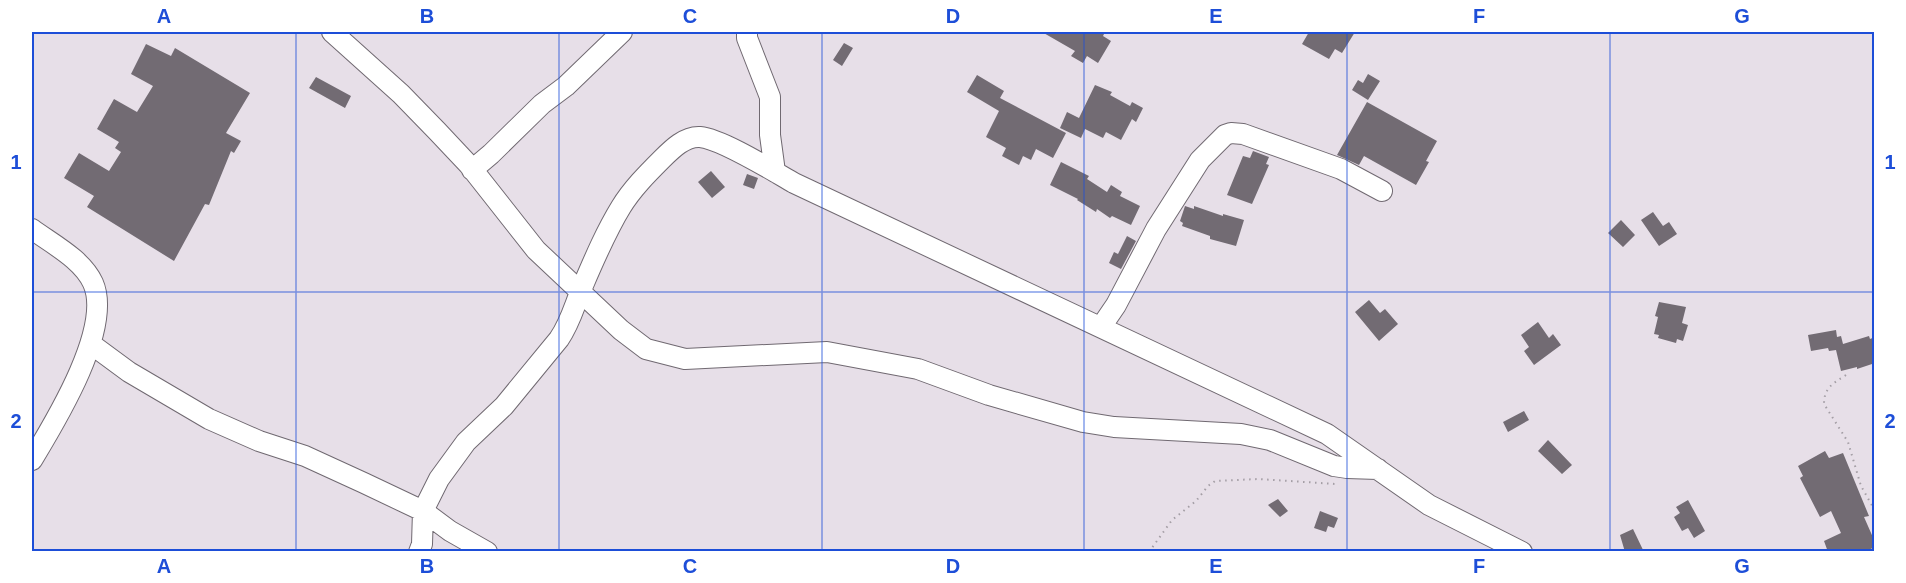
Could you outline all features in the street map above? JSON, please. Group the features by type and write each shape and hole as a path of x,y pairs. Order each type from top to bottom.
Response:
{"street":[{"path":"332,32 401,94 472,170 536,250 621,330 646,350 685,359 827,352 918,369 988,395 1083,422 1114,427 1241,434 1270,440 1334,466 1378,469"},
{"path":"472,170 542,104 566,86 621,32"},
{"path":"747,32 747,38 770,97 770,135 775,172"},
{"path":"1101,327 1116,305 1156,229 1193,171 1209,150 1225,135 1243,134 1323,162 1352,174 1382,191"},
{"path":"419,552 422,543 423,511 431,492 459,452 480,427 504,406 550,352 567,328 580,292 620,208 642,178 683,141 693,137 708,138 775,172 1328,434 1429,505 1522,552"},
{"path":"32,229 76,262 89,276 94,286 96,318 90,344 61,410 32,460"},
{"path":"90,344 129,372 209,419 259,441 305,456 423,511 450,531 487,552"}],"path":[{"path":"1846,375 1834,381 1826,390 1824,404 1848,442 1861,486 1875,509"},
{"path":"1149,552 1172,520 1196,501 1215,481 1258,480 1339,484"}],"building":[{"path":"1042,32 1105,32 1103,36 1111,41 1098,63 1087,56 1083,63 1071,56 1075,51"},
{"path":"1309,32 1355,32 1342,53 1335,49 1329,59 1302,44"},
{"path":"844,43 853,48 842,66 833,60"},
{"path":"146,44 171,56 175,48 250,93 226,133 241,141 234,153 231,151 209,205 205,204 174,261 87,207 94,196 64,178 79,153 109,171 121,152 115,148 119,142 97,129 114,99 137,112 153,86 131,74"},
{"path":"1368,74 1380,81 1368,100 1352,90 1358,80 1363,83"},
{"path":"977,75 1004,91 1000,98 1066,133 1053,158 1036,149 1031,160 1023,156 1019,165 1002,156 1006,148 986,137 999,111 967,92"},
{"path":"316,77 351,96 345,108 309,88"},
{"path":"1095,85 1112,92 1110,95 1130,106 1132,102 1143,108 1136,122 1132,119 1121,140 1106,132 1103,138 1085,129 1081,138 1060,128 1067,112 1079,118"},
{"path":"1367,102 1437,141 1426,161 1429,162 1416,185 1364,156 1359,165 1337,155"},
{"path":"1253,151 1269,157 1266,164 1269,165 1252,204 1227,195 1243,156 1250,158"},
{"path":"1061,162 1089,176 1087,179 1107,192 1111,185 1122,192 1120,196 1140,206 1131,225 1112,216 1110,218 1097,209 1096,212 1078,199 1050,185"},
{"path":"711,171 725,187 712,198 698,182"},
{"path":"747,174 758,178 754,189 743,185"},
{"path":"1185,206 1194,209 1194,206 1223,216 1223,214 1244,220 1236,246 1210,239 1210,236 1182,226 1183,223 1180,221"},
{"path":"1653,212 1663,226 1669,222 1677,234 1659,246 1641,220"},
{"path":"1621,220 1635,235 1623,247 1608,233"},
{"path":"1127,236 1136,241 1121,269 1109,263 1114,252 1118,254"},
{"path":"1369,300 1380,313 1385,309 1398,324 1379,341 1355,312"},
{"path":"1659,302 1686,307 1682,323 1688,325 1683,341 1677,339 1676,343 1658,338 1659,335 1654,334"},
{"path":"1538,322 1549,338 1553,334 1561,345 1534,365 1524,351 1529,347 1521,335"},
{"path":"1836,330 1837,337 1841,336 1843,344 1869,336 1870,339 1875,337 1875,363 1841,371 1836,350 1829,351 1828,348 1811,351 1808,335"},
{"path":"1524,411 1529,420 1508,432 1503,422"},
{"path":"1548,440 1572,465 1562,474 1538,451"},
{"path":"1825,451 1829,458 1843,453 1869,516 1864,517 1875,547 1864,552 1828,552 1824,541 1841,533 1831,511 1820,517 1800,478 1803,476 1798,466"},
{"path":"1278,499 1288,511 1280,517 1268,505"},
{"path":"1688,500 1705,531 1694,538 1688,528 1682,531 1674,517 1680,513 1676,507"},
{"path":"1320,511 1338,518 1334,528 1328,526 1326,532 1314,528"},
{"path":"1633,529 1644,552 1625,552 1620,535"}]}
